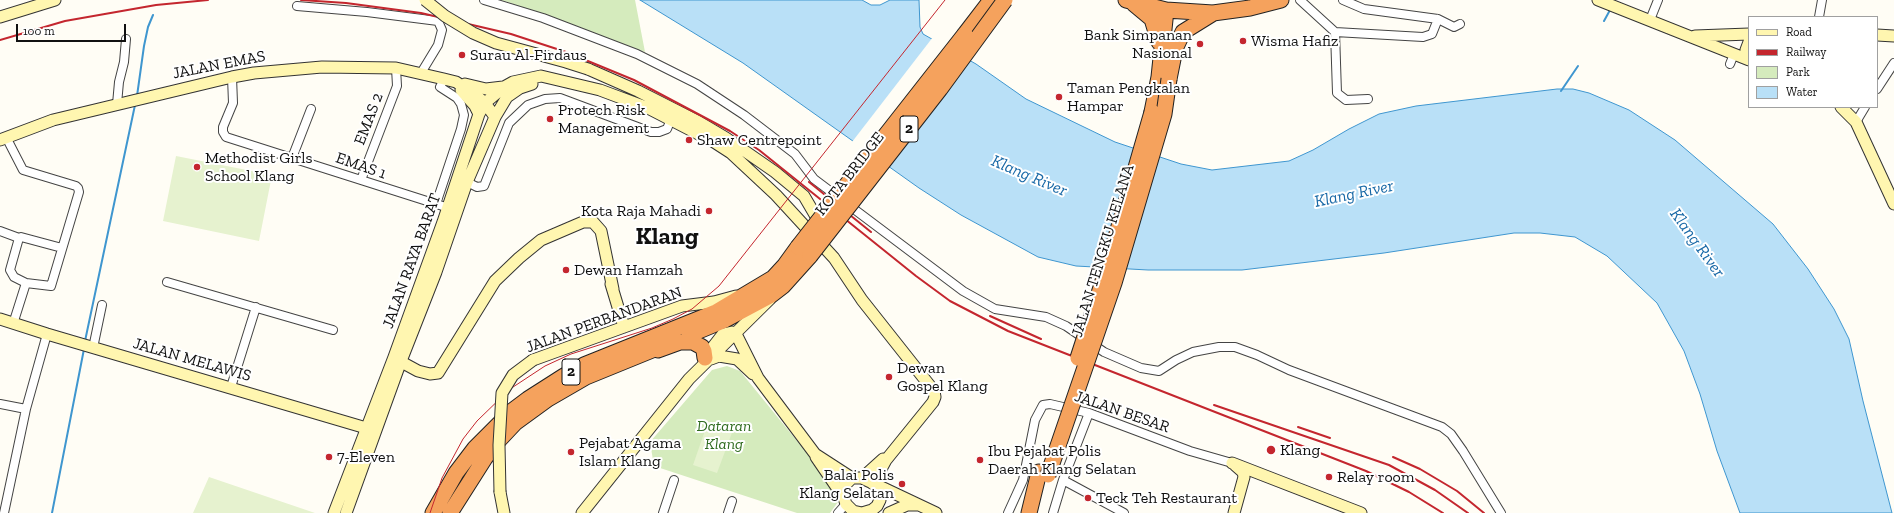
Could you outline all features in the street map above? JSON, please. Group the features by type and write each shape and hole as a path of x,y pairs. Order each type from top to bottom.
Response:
{"highway":[{"name":"KOTA BRIDGE","path":"804,252 991,0"},
{"name":"KOTA BRIDGE","path":"804,252 940,89 1006,0"},
{"path":"1127,0 1213,13 1250,8 1281,0"},
{"path":"1127,0 1142,9 1152,19 1156,30 1161,57"},
{"name":"JALAN TENGKU KELANA","path":"1164,78 1161,57 1165,5"},
{"name":"JALAN TENGKU KELANA","path":"1031,511 1109,260 1152,112 1164,78 1183,32 1213,13"},
{"name":"2","path":"450,513 485,458 499,440 516,423 548,399 586,377 725,320 756,304 783,286 804,252"},
{"name":"2","path":"433,513 456,473 476,448 512,411 539,392 584,365 710,315 773,278 785,265 804,252"},
{"path":"630,359 680,342 699,344 704,351 705,360"}],"street":[{"path":"0,17 38,2 55,0"},
{"path":"425,0 445,16 472,33 496,43 566,62 588,70 638,91 706,126 775,172 804,196 819,220 834,258"},
{"path":"484,0 543,18 637,54 697,84 744,115 795,154 814,179 962,291 995,309 1046,317 1066,326 1104,352 1141,368 1159,371 1176,360 1193,352 1219,347 1235,348 1257,355 1289,370 1442,427 1451,434 1501,513"},
{"path":"1300,0 1335,32 1423,37 1432,34 1438,19"},
{"path":"1343,0 1364,9 1438,19 1454,27 1460,24"},
{"path":"1598,0 1693,36 1748,59"},
{"path":"1650,20 1658,0"},
{"path":"1819,16 1822,0"},
{"path":"297,6 367,12 438,21 442,30 438,45 421,72"},
{"path":"1335,32 1337,93 1346,100 1368,99"},
{"path":"1878,35 1894,36"},
{"path":"1693,36 1747,37"},
{"path":"1730,64 1733,42 1747,37"},
{"path":"1747,37 1746,50 1748,59"},
{"path":"117,104 126,39"},
{"path":"1878,87 1894,63"},
{"name":"JALAN EMAS","path":"2,138 53,120 131,100 254,72 322,67 396,68 421,72 450,81 485,103 495,117"},
{"name":"EMAS 2","path":"361,180 397,86 396,68"},
{"name":"JALAN RAYA BARAT","path":"334,513 371,429 397,359 436,272 453,209 465,156 478,114 485,103 504,87 513,82 541,76 600,90 648,108 700,134 731,153 791,211 834,258 862,300 934,391 935,397 933,402 898,444"},
{"name":"EMAS 1","path":"232,77 233,103 222,127 226,137 361,180 396,193 453,209"},
{"path":"436,204 464,116 461,104 457,98 440,87 450,81 486,89 504,87"},
{"name":"JALAN EMAS","path":"450,81 462,91 475,106 478,114"},
{"name":"JALAN RAYA BARAT","path":"453,209 467,182 495,117 507,97 520,88 533,84 567,81"},
{"path":"467,182 477,187 484,186 511,119 528,105 545,99 560,98 652,132 659,132 666,129 671,119"},
{"path":"1842,108 1856,122 1894,204"},
{"path":"1856,122 1865,108"},
{"path":"292,158 312,109"},
{"path":"465,156 482,119 488,119 488,135"},
{"path":"2,138 23,170 76,186 79,192 51,286 26,283 14,277 10,270 19,238"},
{"path":"791,211 804,196"},
{"path":"397,359 418,371 430,374 438,373 495,281 519,258 541,240 583,222 595,222 601,231 613,290 624,327"},
{"path":"0,231 19,238 21,236 62,248"},
{"path":"167,282 333,330"},
{"path":"13,324 26,283"},
{"path":"736,334 783,286"},
{"name":"JALAN PERBANDARAN","path":"504,513 500,492 499,445 502,393 512,374 533,360 682,306 714,302 754,290"},
{"path":"88,346 102,305"},
{"path":"231,387 256,308"},
{"path":"620,315 640,321"},
{"name":"JALAN MELAWIS","path":"0,319 371,429"},
{"path":"743,347 743,332 746,324"},
{"path":"582,513 689,379 692,372 705,360 723,334 732,332 736,334 758,378"},
{"path":"4,513 26,409 47,334"},
{"path":"705,360 720,356 738,359 758,378 815,454 849,506 867,512 877,506 880,500 877,486 886,460 898,444"},
{"path":"0,404 26,409"},
{"name":"JALAN BESAR","path":"1008,513 1023,480 1035,420 1043,405 1050,404 1090,413 1194,452 1232,463"},
{"path":"1053,513 1063,480 1090,413"},
{"name":"JALAN RAYA BARAT","path":"346,513 371,429"},
{"path":"849,506 844,486 857,478 898,444"},
{"path":"815,454 857,478 936,513"},
{"path":"1232,463 1361,513"},
{"path":"1232,463 1243,472 1244,477 1242,489 1234,513"},
{"path":"1242,489 1253,476 1266,475"},
{"path":"663,513 674,480"},
{"path":"1063,480 1124,513"},
{"path":"728,513 732,501"},
{"path":"889,513 907,505 919,505"},
{"path":"838,513 849,506"}],"green space":[{"path":"500,0 635,0 645,52 508,2"},
{"path":"176,156 272,175 259,241 163,221"},
{"name":"Dataran Klang","path":"727,366 740,371 824,474 838,502 830,513 797,513 654,466 650,442 712,370"},
{"path":"708,422 733,430 717,473 693,465"},
{"path":"209,477 315,513 193,513"}],"water":[{"name":"Klang River","path":"640,0 862,0 871,5 880,5 890,0 919,0 920,27 923,34 976,64 1026,99 1115,142 1181,164 1212,170 1289,161 1313,150 1379,114 1416,106 1557,89 1573,89 1589,93 1629,110 1675,140 1773,224 1808,269 1834,309 1849,339 1863,401 1892,513 1740,513 1717,451 1700,394 1684,351 1657,303 1607,256 1575,237 1540,233 1514,233 1384,253 1242,270 1148,270 1076,266 1038,257 961,215 919,188 743,63"}],"pier":[{"path":"933,37 969,58 886,167 852,142"}],"waterway":[{"path":"1604,21 1610,10"},
{"path":"137,96 144,46 148,27 153,15"},
{"path":"1561,91 1578,66"},
{"path":"85,341 135,105"},
{"path":"52,513 84,349"}],"tram line":[{"path":"430,513 442,478 463,439 477,421 510,389 545,366 571,354 652,328 673,319 692,309 719,286 945,0"}],"railway":[{"path":"0,40 65,21 156,5 208,0"},
{"path":"301,0 346,3 421,13 511,34 566,52 634,80 730,131 759,150 916,276 950,301 1008,331 1366,471 1409,492 1443,513"},
{"path":"809,182 871,232"},
{"path":"990,316 1041,339"},
{"path":"1214,405 1389,465 1435,490 1468,513"},
{"path":"1298,427 1330,438"},
{"path":"1393,457 1420,469 1457,491 1484,513"}],"place":[{"name":"Wisma Hafiz","path":"1243,41"},
{"name":"Bank Simpanan Nasional","path":"1200,44"},
{"name":"Surau Al-Firdaus","path":"462,55"},
{"name":"Taman Pengkalan Hampar","path":"1059,97"},
{"name":"Protech Risk Management","path":"550,119"},
{"name":"Shaw Centrepoint","path":"689,140"},
{"name":"Methodist Girls School Klang","path":"197,167"},
{"name":"Kota Raja Mahadi","path":"709,211"},
{"name":"Dewan Hamzah","path":"566,270"},
{"name":"Dewan Gospel Klang","path":"889,377"},
{"name":"Klang","path":"1271,450"},
{"name":"Pejabat Agama Islam Klang","path":"571,452"},
{"name":"7-Eleven","path":"329,457"},
{"name":"Ibu Pejabat Polis Daerah Klang Selatan","path":"980,460"},
{"name":"Relay room","path":"1329,477"},
{"name":"Balai Polis Klang Selatan","path":"902,484"},
{"name":"Teck Teh Restaurant","path":"1088,498"}],"district":[{"name":"Klang","path":"667,237"}]}
